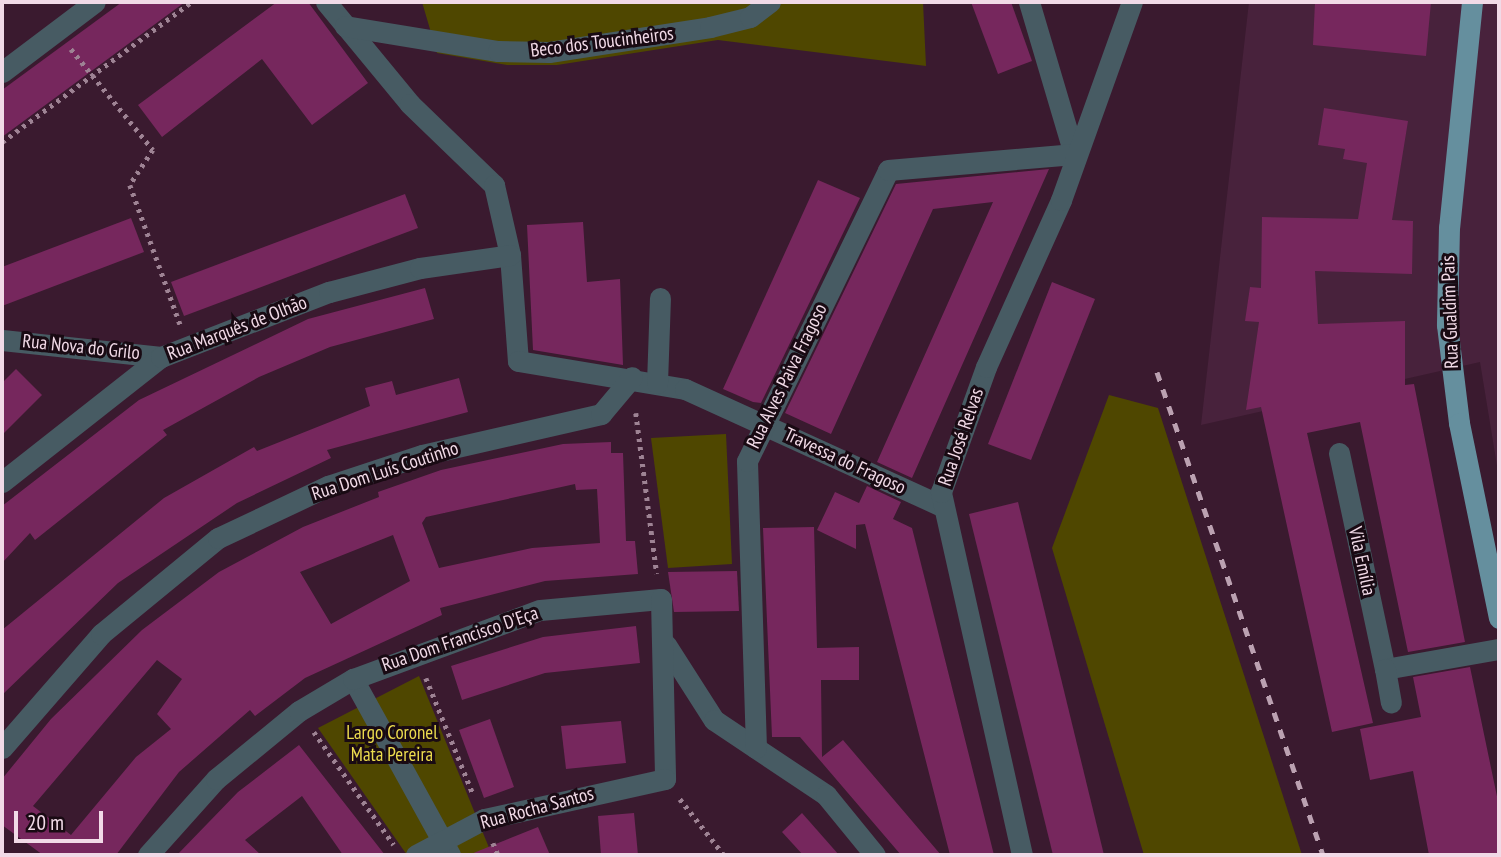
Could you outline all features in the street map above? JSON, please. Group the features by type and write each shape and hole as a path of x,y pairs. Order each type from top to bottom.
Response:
{"main road":[{"name":"Rua Gualdim Pais","path":"1472,2 1449,227 1447,325 1459,423 1499,618"}],"street":[{"path":"2,72 95,2"},
{"path":"326,2 410,104 486,173 500,198 509,255"},
{"name":"Beco dos Toucinheiros","path":"345,26 498,51 549,52 710,27 750,17 770,2"},
{"path":"1029,2 1074,154"},
{"path":"1074,154 1132,2"},
{"name":"Rua Alves Paiva Fragoso","path":"756,748 745,479 764,423 888,170 1074,154"},
{"name":"Rua José Relvas","path":"1022,855 940,505 951,455 1061,200 1074,154"},
{"name":"Rua Marquês de Olhão","path":"2,482 161,357 328,292 420,268 509,255"},
{"name":"Travessa do Fragoso","path":"509,255 517,360 657,383 764,423 940,505"},
{"path":"657,383 660,298"},
{"name":"Rua Nova do Grilo","path":"2,340 161,357"},
{"name":"Rua Dom Luís Coutinho","path":"2,748 101,634 218,538 328,486 422,455 601,414 632,377"},
{"name":"Vila Emília","path":"1339,453 1391,702"},
{"path":"661,599 667,645 665,779"},
{"name":"Rua Dom Francisco D'Eça","path":"148,855 216,779 299,711 353,679 415,651 540,610 661,599"},
{"path":"667,645 714,720 826,795 875,855"},
{"path":"1385,669 1499,649"},
{"path":"353,679 446,848"},
{"name":"Rua Rocha Santos","path":"416,855 446,848 484,819 665,779"}],"path":[{"path":"2,142 191,2"},
{"path":"91,76 153,150 130,185 189,348"},
{"path":"632,377 661,599"},
{"path":"415,651 498,855"},
{"path":"299,711 401,855"},
{"path":"665,779 724,855"}],"shaded area":[{"path":"1249,2 1499,2 1499,478 1480,362 1201,425"}],"green space":[{"path":"422,2 923,2 926,66 718,40 557,65 507,65 437,53"},
{"path":"1109,395 1158,408 1302,855 1144,855 1052,548"},
{"path":"726,434 732,564 668,568 651,438"},
{"name":"Largo Coronel Mata Pereira","path":"419,676 492,855 407,855 318,728"}],"building":[{"path":"122,2 185,2 2,137 2,90"},
{"path":"277,2 308,2 368,83 312,125 262,59 162,137 138,105"},
{"path":"971,2 1011,2 1032,61 998,74"},
{"path":"1315,2 1431,2 1426,56 1313,45"},
{"path":"1324,108 1408,121 1392,220 1413,221 1412,274 1315,271 1318,324 1405,321 1405,385 1414,384 1465,642 1408,652 1360,422 1307,433 1373,723 1332,732 1261,407 1246,410 1259,322 1245,321 1250,287 1261,288 1262,217 1358,219 1367,163 1343,159 1345,149 1318,145"},
{"path":"1049,169 912,478 877,462 993,202 933,209 831,434 785,413 896,184"},
{"path":"818,180 860,198 761,403 753,402 723,389"},
{"path":"405,194 418,228 184,316 171,282"},
{"path":"131,218 144,252 2,306 2,267"},
{"path":"583,222 587,282 620,279 623,365 533,350 527,225"},
{"path":"1052,282 1095,299 1031,460 988,444"},
{"path":"425,288 434,319 330,347 259,377 163,430 167,435 35,540 30,533 2,563 2,506 139,400 308,319"},
{"path":"16,369 42,395 2,435 2,383"},
{"path":"459,378 468,412 327,450 331,458 237,503 118,583 2,695 2,630 164,498 254,447 257,451 370,406 365,388 392,381 396,395"},
{"path":"611,442 611,453 623,453 626,541 635,541 638,574 545,581 440,608 442,615 305,678 255,716 250,710 179,772 116,855 43,855 2,825 2,779 51,719 142,630 219,572 303,527 379,497 378,492 441,470 563,444","holes":["575,484 576,490 597,489 600,543 532,548 439,568 422,523 426,517","393,535 410,581 331,624 300,572","157,660 182,679 157,714 171,729 136,757 71,835 33,806"]},
{"path":"867,486 901,502 893,519 912,528 994,855 950,855 865,524 856,525 856,549 817,530 835,492 859,503"},
{"path":"1018,502 1104,855 1053,855 969,514"},
{"path":"814,527 817,648 859,647 859,680 821,680 822,757 843,740 941,855 901,855 800,737 772,737 763,528"},
{"path":"737,571 739,611 674,612 668,572"},
{"path":"636,626 640,663 545,673 462,700 451,666 543,637"},
{"path":"1470,667 1499,806 1499,855 1429,855 1413,771 1370,780 1360,729 1421,717 1413,677"},
{"path":"490,719 514,787 484,798 459,730"},
{"path":"621,721 626,763 566,769 561,726"},
{"path":"299,745 385,855 343,855 302,796 245,840 261,855 177,855 238,792"},
{"path":"634,813 638,855 601,855 598,816"},
{"path":"802,813 839,855 803,855 782,832"},
{"path":"538,827 550,855 471,855 471,854"}],"railway":[{"path":"1157,372 1323,855"}]}
